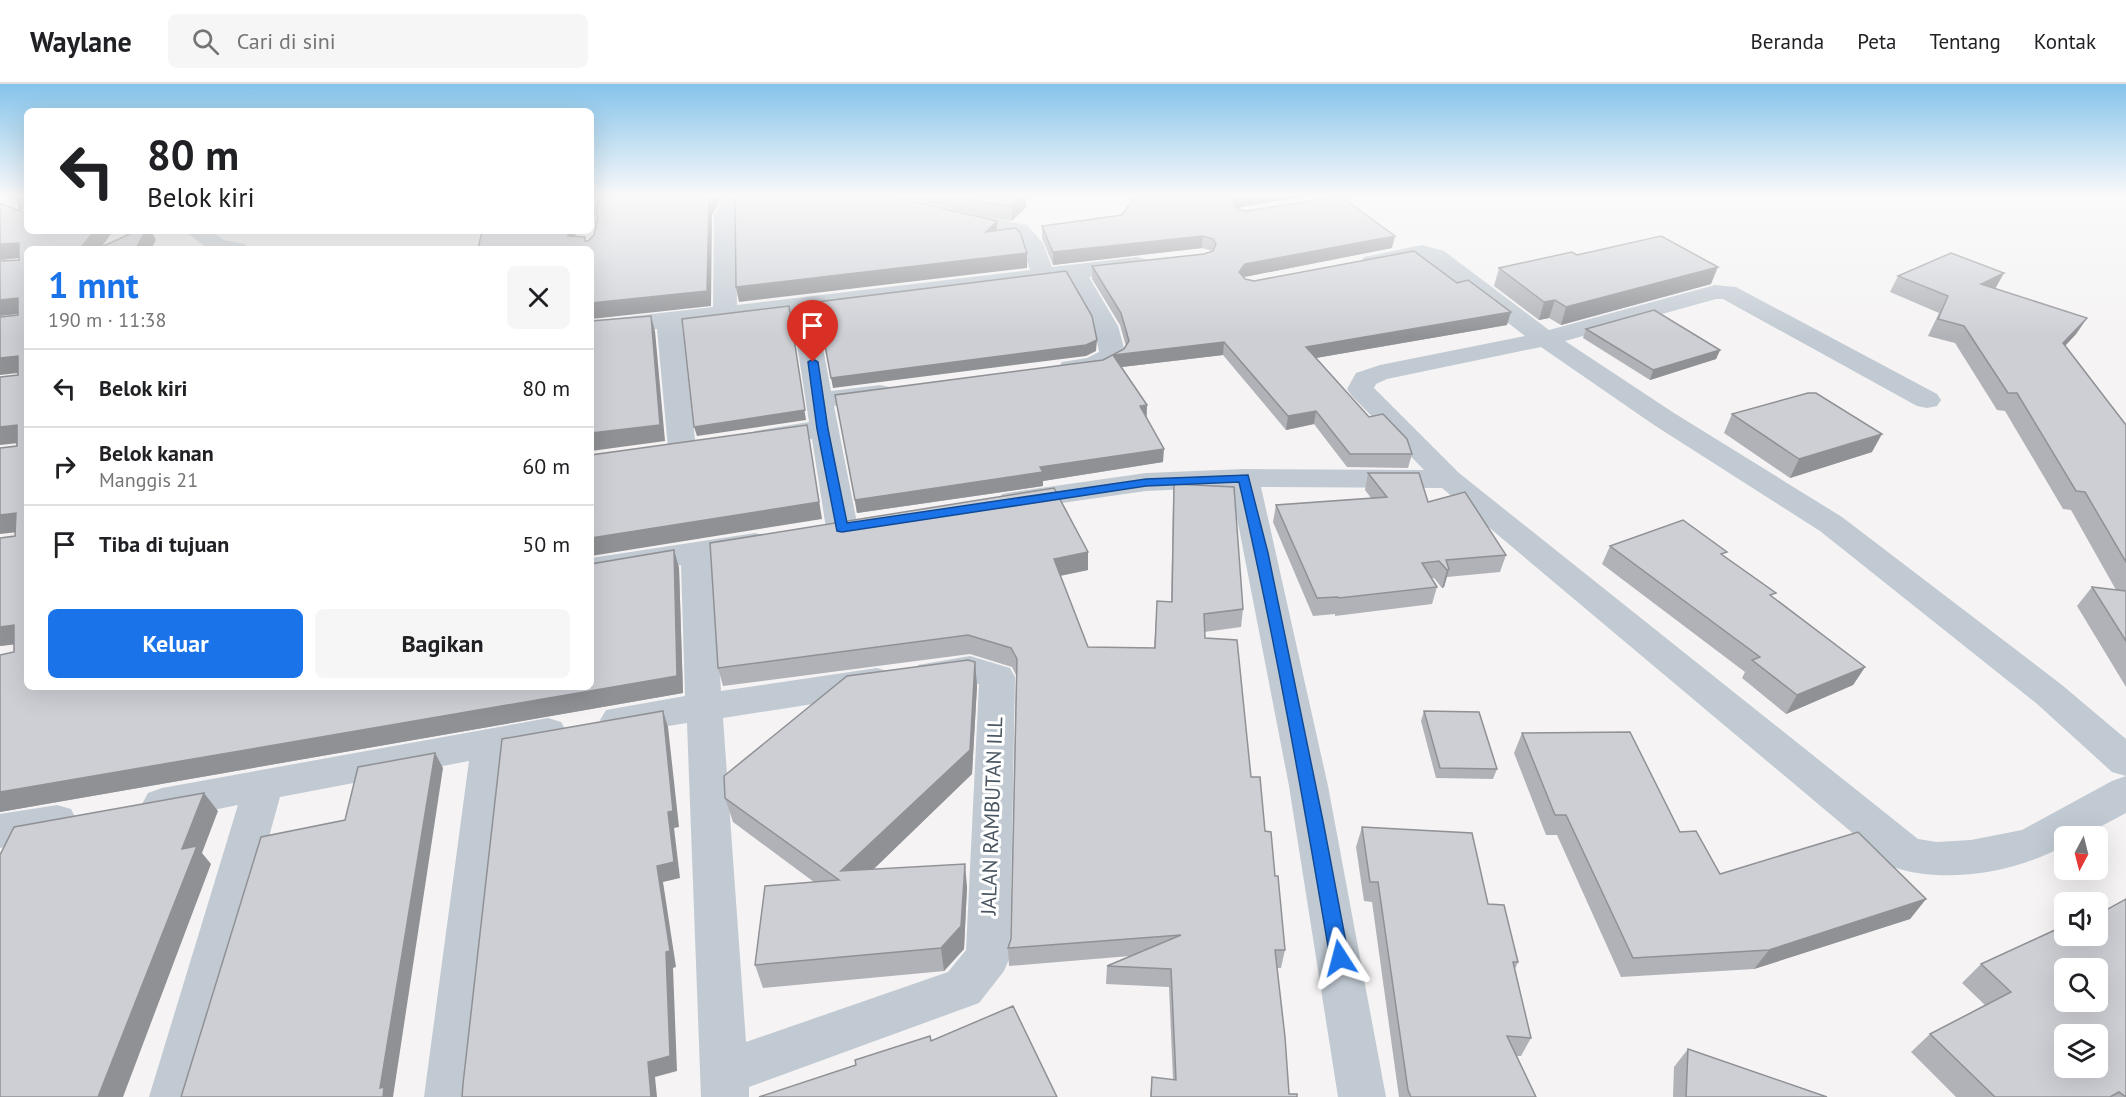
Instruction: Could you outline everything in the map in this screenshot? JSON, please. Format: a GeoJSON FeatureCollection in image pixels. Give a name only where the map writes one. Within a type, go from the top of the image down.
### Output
{"type":"FeatureCollection","features":[{"type":"Feature","properties":{"kind":"street"},"geometry":{"type":"LineString","coordinates":[[725,242],[725,312]]}},
{"type":"Feature","properties":{"kind":"street"},"geometry":{"type":"LineString","coordinates":[[1031,242],[1043,274]]}},
{"type":"Feature","properties":{"kind":"street"},"geometry":{"type":"LineString","coordinates":[[1354,265],[1422,252],[1436,256],[1545,339],[1664,419],[1832,524],[2049,694],[2126,761]]}},
{"type":"Feature","properties":{"kind":"street"},"geometry":{"type":"LineString","coordinates":[[594,328],[1155,262]]}},
{"type":"Feature","properties":{"kind":"street"},"geometry":{"type":"LineString","coordinates":[[1047,371],[1093,365],[1113,355],[1106,326],[1073,270]]}},
{"type":"Feature","properties":{"kind":"street"},"geometry":{"type":"LineString","coordinates":[[1927,400],[1728,292],[1715,292],[1545,339],[1380,374],[1365,379],[1360,389],[1449,479],[1908,855],[1937,859],[1971,857],[2030,845],[2126,792]]}},
{"type":"Feature","properties":{"kind":"street"},"geometry":{"type":"LineString","coordinates":[[803,304],[842,528]]}},
{"type":"Feature","properties":{"kind":"street"},"geometry":{"type":"LineString","coordinates":[[669,320],[682,448]]}},
{"type":"Feature","properties":{"kind":"street"},"geometry":{"type":"LineString","coordinates":[[737,440],[898,390]]}},
{"type":"Feature","properties":{"kind":"street"},"geometry":{"type":"LineString","coordinates":[[977,506],[1146,482],[1244,478],[1449,479]]}},
{"type":"Feature","properties":{"kind":"street"},"geometry":{"type":"LineString","coordinates":[[1244,478],[1264,565],[1328,888],[1362,1097]]}},
{"type":"Feature","properties":{"kind":"street"},"geometry":{"type":"LineString","coordinates":[[594,569],[876,522]]}},
{"type":"Feature","properties":{"kind":"street"},"geometry":{"type":"LineString","coordinates":[[696,552],[725,1085]]}},
{"type":"Feature","properties":{"kind":"street","name":"JALAN RAMBUTAN ILL"},"geometry":{"type":"LineString","coordinates":[[705,706],[970,669],[996,677],[988,957],[963,988],[725,1085]]}},
{"type":"Feature","properties":{"kind":"street"},"geometry":{"type":"LineString","coordinates":[[5,840],[111,812],[490,742],[705,706]]}},
{"type":"Feature","properties":{"kind":"street"},"geometry":{"type":"LineString","coordinates":[[448,1097],[490,742]]}},
{"type":"Feature","properties":{"kind":"street"},"geometry":{"type":"LineString","coordinates":[[173,1097],[264,785]]}},
{"type":"Feature","properties":{"kind":"building"},"geometry":{"type":"Polygon","coordinates":[[[0,242],[85,242],[82,246],[24,246],[24,690],[594,690],[594,563],[674,550],[677,676],[0,792],[0,655],[14,652],[14,625],[0,627],[0,538],[15,536],[16,513],[0,515],[0,448],[17,446],[17,425],[0,427],[0,377],[18,375],[18,356],[0,358],[0,317],[18,315],[18,298],[0,300],[0,261],[19,260],[19,243],[0,242]]]}},
{"type":"Feature","properties":{"kind":"building"},"geometry":{"type":"Polygon","coordinates":[[[112,242],[139,242],[138,246],[104,246],[112,242]]]}},
{"type":"Feature","properties":{"kind":"building"},"geometry":{"type":"Polygon","coordinates":[[[479,242],[708,242],[707,291],[594,303],[594,246],[479,246],[479,242]]]}},
{"type":"Feature","properties":{"kind":"building"},"geometry":{"type":"Polygon","coordinates":[[[735,242],[1023,242],[1027,253],[736,287],[735,242]]]}},
{"type":"Feature","properties":{"kind":"building"},"geometry":{"type":"Polygon","coordinates":[[[1049,242],[1144,242],[1053,252],[1049,242]]]}},
{"type":"Feature","properties":{"kind":"building"},"geometry":{"type":"Polygon","coordinates":[[[1215,242],[1361,242],[1245,264],[1239,272],[1245,279],[1254,281],[1414,251],[1457,283],[1468,280],[1511,312],[1306,347],[1369,417],[1383,414],[1407,439],[1412,454],[1350,454],[1316,411],[1288,416],[1224,342],[1113,355],[1147,405],[1140,406],[1164,449],[1040,467],[1043,472],[855,500],[835,395],[1103,360],[1124,349],[1129,341],[1121,313],[1092,266],[1204,254],[1213,251],[1215,242]]]}},
{"type":"Feature","properties":{"kind":"building"},"geometry":{"type":"Polygon","coordinates":[[[1633,242],[1673,242],[1718,267],[1566,307],[1555,300],[1544,302],[1499,268],[1572,252],[1577,255],[1633,242]]]}},
{"type":"Feature","properties":{"kind":"building"},"geometry":{"type":"Polygon","coordinates":[[[1951,253],[2004,273],[1981,284],[2087,318],[2063,343],[2126,425],[2126,562],[2085,492],[2076,491],[2017,393],[2008,393],[1964,326],[1938,319],[1948,296],[1898,276],[1951,253]]]}},
{"type":"Feature","properties":{"kind":"building"},"geometry":{"type":"Polygon","coordinates":[[[1066,271],[1092,316],[1097,340],[1086,345],[831,378],[817,302],[1066,271]]]}},
{"type":"Feature","properties":{"kind":"building"},"geometry":{"type":"Polygon","coordinates":[[[789,306],[805,410],[694,427],[682,319],[789,306]]]}},
{"type":"Feature","properties":{"kind":"building"},"geometry":{"type":"Polygon","coordinates":[[[1654,310],[1720,350],[1653,370],[1586,329],[1654,310]]]}},
{"type":"Feature","properties":{"kind":"building"},"geometry":{"type":"Polygon","coordinates":[[[651,316],[660,425],[594,433],[594,321],[651,316]]]}},
{"type":"Feature","properties":{"kind":"building"},"geometry":{"type":"Polygon","coordinates":[[[1808,393],[1816,393],[1882,434],[1799,459],[1732,414],[1808,393]]]}},
{"type":"Feature","properties":{"kind":"building"},"geometry":{"type":"Polygon","coordinates":[[[807,425],[819,502],[594,538],[594,455],[807,425]]]}},
{"type":"Feature","properties":{"kind":"building"},"geometry":{"type":"Polygon","coordinates":[[[1368,473],[1419,473],[1428,502],[1465,492],[1506,555],[1446,560],[1449,569],[1447,570],[1439,561],[1422,563],[1437,587],[1339,598],[1317,598],[1276,505],[1387,497],[1368,473]]]}},
{"type":"Feature","properties":{"kind":"building"},"geometry":{"type":"Polygon","coordinates":[[[1174,484],[1234,487],[1243,609],[1204,614],[1205,638],[1237,640],[1251,777],[1260,777],[1265,831],[1271,832],[1275,876],[1278,876],[1285,950],[1275,950],[1289,1094],[1297,1094],[1297,1097],[1151,1097],[1152,1077],[1176,1080],[1171,969],[1107,966],[1181,935],[1008,948],[1011,939],[1017,659],[1011,648],[968,635],[718,668],[710,543],[1054,488],[1088,552],[1054,559],[1088,647],[1155,648],[1157,601],[1172,602],[1174,484]]]}},
{"type":"Feature","properties":{"kind":"building"},"geometry":{"type":"Polygon","coordinates":[[[1683,520],[1727,552],[1721,554],[1776,593],[1770,595],[1865,667],[1797,695],[1752,660],[1760,657],[1610,546],[1683,520]]]}},
{"type":"Feature","properties":{"kind":"building"},"geometry":{"type":"Polygon","coordinates":[[[2092,587],[2126,591],[2126,641],[2092,587]]]}},
{"type":"Feature","properties":{"kind":"building"},"geometry":{"type":"Polygon","coordinates":[[[968,660],[975,662],[970,750],[841,871],[965,864],[961,926],[941,948],[755,965],[765,886],[839,880],[725,798],[724,776],[847,676],[968,660]]]}},
{"type":"Feature","properties":{"kind":"building"},"geometry":{"type":"Polygon","coordinates":[[[663,711],[673,811],[668,812],[674,862],[657,866],[670,951],[666,952],[670,1056],[648,1062],[651,1097],[462,1097],[502,739],[663,711]]]}},
{"type":"Feature","properties":{"kind":"building"},"geometry":{"type":"Polygon","coordinates":[[[1424,711],[1479,712],[1497,769],[1440,768],[1424,711]]]}},
{"type":"Feature","properties":{"kind":"building"},"geometry":{"type":"Polygon","coordinates":[[[1630,732],[1680,832],[1696,831],[1720,874],[1858,832],[1926,899],[1769,950],[1633,958],[1566,815],[1555,815],[1522,733],[1630,732]]]}},
{"type":"Feature","properties":{"kind":"building"},"geometry":{"type":"Polygon","coordinates":[[[435,753],[380,1088],[384,1087],[383,1097],[181,1097],[261,837],[345,820],[358,767],[435,753]]]}},
{"type":"Feature","properties":{"kind":"building"},"geometry":{"type":"Polygon","coordinates":[[[204,793],[182,849],[197,846],[98,1097],[0,1097],[0,855],[14,827],[204,793]]]}},
{"type":"Feature","properties":{"kind":"building"},"geometry":{"type":"Polygon","coordinates":[[[1362,827],[1472,833],[1488,904],[1504,905],[1518,962],[1513,962],[1531,1038],[1507,1036],[1536,1097],[1411,1097],[1408,1090],[1378,882],[1370,882],[1362,827]]]}},
{"type":"Feature","properties":{"kind":"building"},"geometry":{"type":"Polygon","coordinates":[[[2126,899],[2126,1097],[2119,1092],[2110,1097],[1995,1097],[1930,1034],[2011,992],[1981,964],[2054,930],[2054,946],[2108,946],[2108,909],[2126,899]]]}},
{"type":"Feature","properties":{"kind":"building"},"geometry":{"type":"Polygon","coordinates":[[[1013,1006],[1057,1097],[759,1097],[856,1065],[855,1060],[930,1036],[931,1041],[1013,1006]]]}},
{"type":"Feature","properties":{"kind":"building"},"geometry":{"type":"Polygon","coordinates":[[[1688,1049],[1827,1097],[1686,1097],[1688,1049]]]}},
{"type":"Feature","properties":{"kind":"route"},"geometry":{"type":"LineString","coordinates":[[813,362],[820,400],[822,429],[842,528],[1146,482],[1244,478],[1262,553],[1340,958]]}}]}
